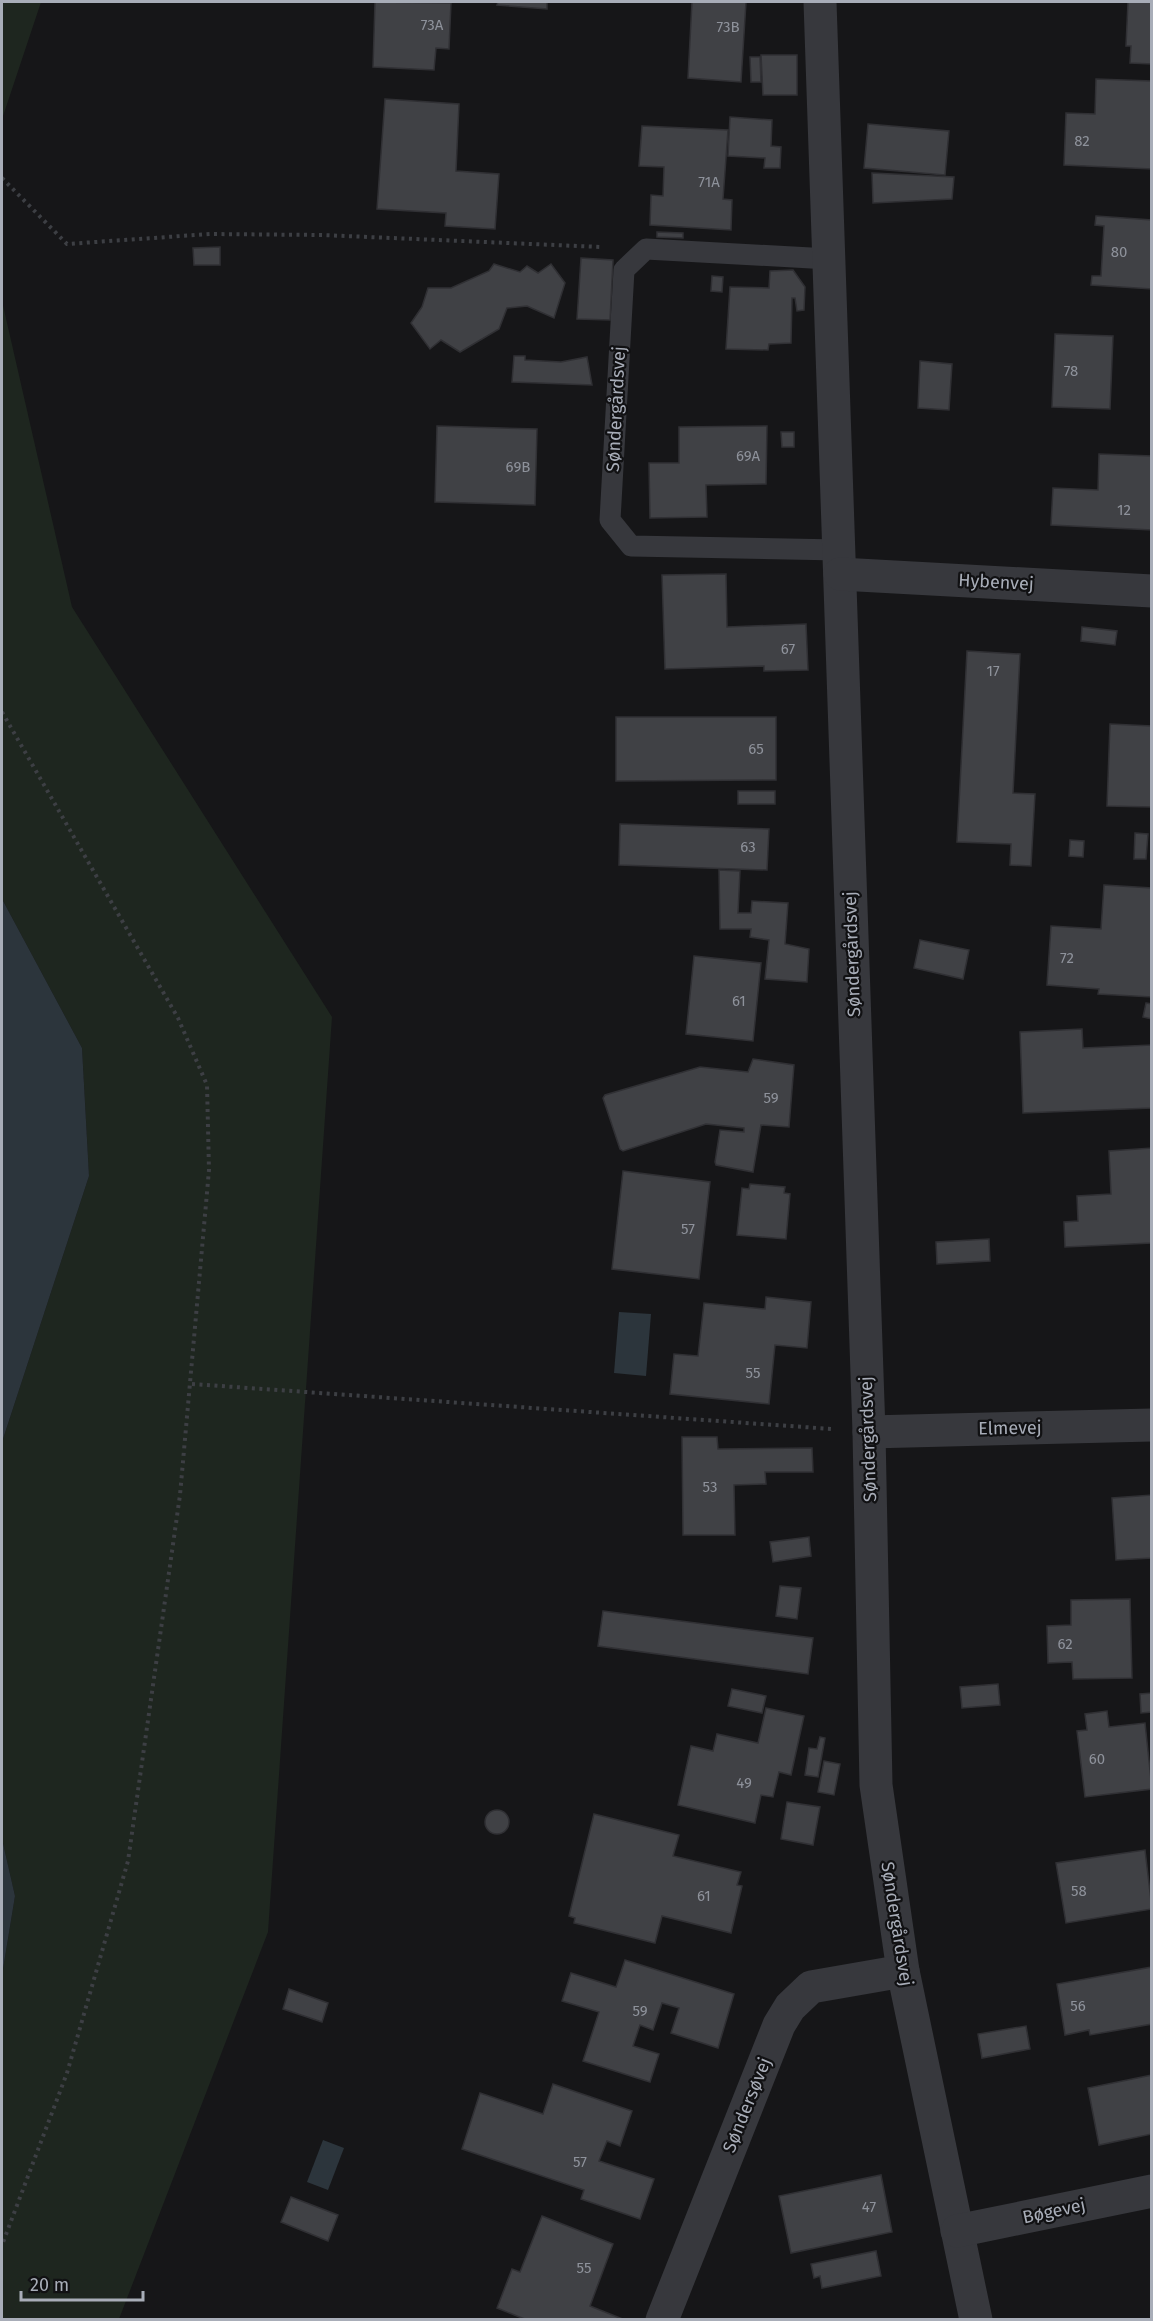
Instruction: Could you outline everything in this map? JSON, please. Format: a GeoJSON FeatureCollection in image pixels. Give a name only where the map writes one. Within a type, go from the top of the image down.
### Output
{"type":"FeatureCollection","features":[{"type":"Feature","properties":{"kind":"street","name":"Søndergårdsvej"},"geometry":{"type":"LineString","coordinates":[[820,2],[868,1432],[876,1785],[903,1971],[976,2319]]}},
{"type":"Feature","properties":{"kind":"street","name":"Hybenvej"},"geometry":{"type":"LineString","coordinates":[[839,562],[1152,591]]}},
{"type":"Feature","properties":{"kind":"street","name":"Elmevej"},"geometry":{"type":"LineString","coordinates":[[868,1432],[1152,1425]]}},
{"type":"Feature","properties":{"kind":"street","name":"Søndersøvej"},"geometry":{"type":"LineString","coordinates":[[662,2319],[779,2025],[790,2007],[811,1987],[903,1971]]}},
{"type":"Feature","properties":{"kind":"street","name":"Bøgevej"},"geometry":{"type":"LineString","coordinates":[[957,2231],[1152,2191]]}},
{"type":"Feature","properties":{"kind":"lane"},"geometry":{"type":"LineString","coordinates":[[635,259],[646,249],[829,259]]}},
{"type":"Feature","properties":{"kind":"lane","name":"Søndergårdsvej"},"geometry":{"type":"LineString","coordinates":[[635,259],[624,270],[610,520],[631,546],[839,562]]}},
{"type":"Feature","properties":{"kind":"path"},"geometry":{"type":"LineString","coordinates":[[2,178],[67,244],[210,234],[322,235],[608,248],[635,259]]}},
{"type":"Feature","properties":{"kind":"path"},"geometry":{"type":"LineString","coordinates":[[2,712],[178,1018],[207,1084],[209,1170],[192,1384],[180,1495],[128,1861],[67,2073],[2,2245]]}},
{"type":"Feature","properties":{"kind":"path"},"geometry":{"type":"LineString","coordinates":[[192,1384],[868,1432]]}},
{"type":"Feature","properties":{"kind":"shaded area"},"geometry":{"type":"Polygon","coordinates":[[[2,2],[41,2],[2,119],[2,2]]]}},
{"type":"Feature","properties":{"kind":"shaded area"},"geometry":{"type":"Polygon","coordinates":[[[2,301],[72,607],[332,1017],[268,1932],[119,2319],[2,2319],[2,1975],[15,1896],[2,1839],[2,1442],[89,1176],[82,1048],[2,899],[2,301]]]}},
{"type":"Feature","properties":{"kind":"shaded area"},"geometry":{"type":"Polygon","coordinates":[[[2,899],[82,1048],[89,1176],[2,1442],[2,899]]]}},
{"type":"Feature","properties":{"kind":"shaded area"},"geometry":{"type":"Polygon","coordinates":[[[619,1312],[651,1314],[646,1376],[614,1373],[619,1312]]]}},
{"type":"Feature","properties":{"kind":"shaded area"},"geometry":{"type":"Polygon","coordinates":[[[2,1839],[15,1896],[2,1975],[2,1839]]]}},
{"type":"Feature","properties":{"kind":"shaded area"},"geometry":{"type":"Polygon","coordinates":[[[323,2140],[344,2148],[328,2190],[307,2182],[323,2140]]]}},
{"type":"Feature","properties":{"kind":"building"},"geometry":{"type":"Polygon","coordinates":[[[375,2],[451,3],[449,49],[436,48],[434,70],[373,67],[375,2]]]}},
{"type":"Feature","properties":{"kind":"building"},"geometry":{"type":"Polygon","coordinates":[[[498,2],[547,2],[547,9],[497,5],[498,2]]]}},
{"type":"Feature","properties":{"kind":"building"},"geometry":{"type":"Polygon","coordinates":[[[692,2],[746,2],[741,82],[688,78],[692,2]]]}},
{"type":"Feature","properties":{"kind":"building"},"geometry":{"type":"Polygon","coordinates":[[[1128,2],[1152,2],[1152,64],[1130,63],[1131,46],[1126,46],[1128,2]]]}},
{"type":"Feature","properties":{"kind":"building"},"geometry":{"type":"Polygon","coordinates":[[[761,55],[797,55],[797,95],[763,95],[761,55]]]}},
{"type":"Feature","properties":{"kind":"building"},"geometry":{"type":"Polygon","coordinates":[[[750,57],[760,57],[761,82],[751,82],[750,57]]]}},
{"type":"Feature","properties":{"kind":"building"},"geometry":{"type":"Polygon","coordinates":[[[1096,79],[1152,81],[1152,169],[1064,165],[1066,113],[1095,114],[1096,79]]]}},
{"type":"Feature","properties":{"kind":"building"},"geometry":{"type":"Polygon","coordinates":[[[385,99],[459,104],[456,171],[499,174],[495,229],[445,226],[446,213],[377,209],[385,99]]]}},
{"type":"Feature","properties":{"kind":"building"},"geometry":{"type":"Polygon","coordinates":[[[730,117],[772,120],[771,146],[781,147],[780,168],[764,168],[765,158],[728,156],[730,117]]]}},
{"type":"Feature","properties":{"kind":"building"},"geometry":{"type":"Polygon","coordinates":[[[868,124],[949,131],[945,175],[864,168],[868,124]]]}},
{"type":"Feature","properties":{"kind":"building"},"geometry":{"type":"Polygon","coordinates":[[[642,126],[728,130],[723,199],[732,200],[731,230],[650,225],[651,195],[663,196],[664,167],[639,166],[642,126]]]}},
{"type":"Feature","properties":{"kind":"building"},"geometry":{"type":"Polygon","coordinates":[[[872,173],[954,177],[952,199],[873,203],[872,173]]]}},
{"type":"Feature","properties":{"kind":"building"},"geometry":{"type":"Polygon","coordinates":[[[1096,216],[1152,220],[1152,289],[1091,285],[1092,276],[1101,276],[1104,226],[1095,225],[1096,216]]]}},
{"type":"Feature","properties":{"kind":"building"},"geometry":{"type":"Polygon","coordinates":[[[657,232],[683,233],[683,238],[657,237],[657,232]]]}},
{"type":"Feature","properties":{"kind":"building"},"geometry":{"type":"Polygon","coordinates":[[[220,247],[220,265],[194,265],[193,248],[220,247]]]}},
{"type":"Feature","properties":{"kind":"building"},"geometry":{"type":"Polygon","coordinates":[[[581,258],[613,260],[610,320],[577,319],[581,258]]]}},
{"type":"Feature","properties":{"kind":"building"},"geometry":{"type":"Polygon","coordinates":[[[494,264],[520,272],[527,266],[538,273],[551,264],[565,283],[554,318],[527,306],[507,308],[499,329],[460,352],[441,340],[430,349],[411,323],[422,307],[428,288],[451,288],[489,271],[494,264]]]}},
{"type":"Feature","properties":{"kind":"building"},"geometry":{"type":"Polygon","coordinates":[[[793,270],[805,287],[804,310],[797,311],[795,298],[792,298],[791,343],[769,344],[768,350],[726,349],[730,287],[769,288],[770,271],[793,270]]]}},
{"type":"Feature","properties":{"kind":"building"},"geometry":{"type":"Polygon","coordinates":[[[712,276],[723,277],[722,292],[711,291],[712,276]]]}},
{"type":"Feature","properties":{"kind":"building"},"geometry":{"type":"Polygon","coordinates":[[[1055,334],[1113,336],[1110,409],[1052,407],[1055,334]]]}},
{"type":"Feature","properties":{"kind":"building"},"geometry":{"type":"Polygon","coordinates":[[[514,356],[525,356],[525,360],[561,362],[587,357],[592,385],[512,382],[514,356]]]}},
{"type":"Feature","properties":{"kind":"building"},"geometry":{"type":"Polygon","coordinates":[[[920,361],[952,364],[949,410],[918,408],[920,361]]]}},
{"type":"Feature","properties":{"kind":"building"},"geometry":{"type":"Polygon","coordinates":[[[437,426],[537,429],[535,505],[435,502],[437,426]]]}},
{"type":"Feature","properties":{"kind":"building"},"geometry":{"type":"Polygon","coordinates":[[[767,426],[766,484],[706,485],[707,517],[650,518],[649,463],[679,463],[679,427],[767,426]]]}},
{"type":"Feature","properties":{"kind":"building"},"geometry":{"type":"Polygon","coordinates":[[[781,432],[794,432],[794,447],[782,447],[781,432]]]}},
{"type":"Feature","properties":{"kind":"building"},"geometry":{"type":"Polygon","coordinates":[[[1099,454],[1152,456],[1152,530],[1051,525],[1053,488],[1098,490],[1099,454]]]}},
{"type":"Feature","properties":{"kind":"building"},"geometry":{"type":"Polygon","coordinates":[[[726,574],[727,627],[806,624],[808,670],[764,671],[764,666],[665,669],[662,575],[726,574]]]}},
{"type":"Feature","properties":{"kind":"building"},"geometry":{"type":"Polygon","coordinates":[[[1082,627],[1117,631],[1115,645],[1081,641],[1082,627]]]}},
{"type":"Feature","properties":{"kind":"building"},"geometry":{"type":"Polygon","coordinates":[[[967,651],[1020,654],[1013,793],[1035,794],[1031,866],[1010,865],[1011,844],[957,842],[967,651]]]}},
{"type":"Feature","properties":{"kind":"building"},"geometry":{"type":"Polygon","coordinates":[[[616,717],[776,717],[776,780],[616,781],[616,717]]]}},
{"type":"Feature","properties":{"kind":"building"},"geometry":{"type":"Polygon","coordinates":[[[1110,724],[1152,726],[1152,807],[1107,806],[1110,724]]]}},
{"type":"Feature","properties":{"kind":"building"},"geometry":{"type":"Polygon","coordinates":[[[738,791],[775,791],[775,804],[738,804],[738,791]]]}},
{"type":"Feature","properties":{"kind":"building"},"geometry":{"type":"Polygon","coordinates":[[[620,824],[769,829],[767,870],[619,865],[620,824]]]}},
{"type":"Feature","properties":{"kind":"building"},"geometry":{"type":"Polygon","coordinates":[[[1135,833],[1148,834],[1146,859],[1134,859],[1135,833]]]}},
{"type":"Feature","properties":{"kind":"building"},"geometry":{"type":"Polygon","coordinates":[[[1070,840],[1084,841],[1083,857],[1069,856],[1070,840]]]}},
{"type":"Feature","properties":{"kind":"building"},"geometry":{"type":"Polygon","coordinates":[[[719,870],[740,871],[738,913],[751,913],[752,901],[788,903],[785,944],[809,949],[807,982],[765,979],[769,940],[750,937],[751,929],[720,929],[719,870]]]}},
{"type":"Feature","properties":{"kind":"building"},"geometry":{"type":"Polygon","coordinates":[[[1104,885],[1152,888],[1152,997],[1098,994],[1099,989],[1047,985],[1051,926],[1101,929],[1104,885]]]}},
{"type":"Feature","properties":{"kind":"building"},"geometry":{"type":"Polygon","coordinates":[[[920,940],[969,950],[963,979],[914,968],[920,940]]]}},
{"type":"Feature","properties":{"kind":"building"},"geometry":{"type":"Polygon","coordinates":[[[694,956],[761,963],[753,1041],[686,1034],[694,956]]]}},
{"type":"Feature","properties":{"kind":"building"},"geometry":{"type":"Polygon","coordinates":[[[1146,1003],[1152,1004],[1152,1019],[1143,1017],[1146,1003]]]}},
{"type":"Feature","properties":{"kind":"building"},"geometry":{"type":"Polygon","coordinates":[[[1082,1029],[1083,1048],[1152,1045],[1152,1108],[1023,1113],[1020,1032],[1082,1029]]]}},
{"type":"Feature","properties":{"kind":"building"},"geometry":{"type":"Polygon","coordinates":[[[753,1059],[794,1065],[789,1127],[761,1125],[753,1172],[716,1165],[715,1162],[720,1130],[744,1132],[744,1128],[706,1124],[623,1151],[620,1149],[603,1098],[605,1095],[700,1067],[748,1072],[753,1059]]]}},
{"type":"Feature","properties":{"kind":"building"},"geometry":{"type":"Polygon","coordinates":[[[1152,1148],[1152,1243],[1065,1247],[1064,1222],[1078,1221],[1077,1196],[1111,1194],[1109,1151],[1152,1148]]]}},
{"type":"Feature","properties":{"kind":"building"},"geometry":{"type":"Polygon","coordinates":[[[623,1171],[710,1182],[699,1279],[612,1269],[623,1171]]]}},
{"type":"Feature","properties":{"kind":"building"},"geometry":{"type":"Polygon","coordinates":[[[750,1184],[785,1187],[784,1193],[790,1194],[786,1239],[737,1235],[742,1188],[749,1189],[750,1184]]]}},
{"type":"Feature","properties":{"kind":"building"},"geometry":{"type":"Polygon","coordinates":[[[989,1239],[990,1261],[937,1264],[936,1242],[989,1239]]]}},
{"type":"Feature","properties":{"kind":"building"},"geometry":{"type":"Polygon","coordinates":[[[766,1297],[811,1302],[807,1348],[775,1345],[769,1404],[670,1394],[674,1354],[698,1356],[704,1303],[765,1309],[766,1297]]]}},
{"type":"Feature","properties":{"kind":"building"},"geometry":{"type":"Polygon","coordinates":[[[682,1437],[717,1437],[718,1449],[812,1448],[813,1472],[765,1472],[766,1484],[734,1485],[735,1535],[683,1535],[682,1437]]]}},
{"type":"Feature","properties":{"kind":"building"},"geometry":{"type":"Polygon","coordinates":[[[1152,1495],[1152,1558],[1116,1560],[1112,1498],[1152,1495]]]}},
{"type":"Feature","properties":{"kind":"building"},"geometry":{"type":"Polygon","coordinates":[[[809,1537],[811,1556],[773,1562],[770,1542],[809,1537]]]}},
{"type":"Feature","properties":{"kind":"building"},"geometry":{"type":"Polygon","coordinates":[[[780,1586],[801,1588],[797,1619],[776,1616],[780,1586]]]}},
{"type":"Feature","properties":{"kind":"building"},"geometry":{"type":"Polygon","coordinates":[[[1130,1599],[1132,1678],[1073,1679],[1072,1662],[1048,1663],[1047,1626],[1071,1625],[1071,1600],[1130,1599]]]}},
{"type":"Feature","properties":{"kind":"building"},"geometry":{"type":"Polygon","coordinates":[[[603,1611],[813,1638],[808,1674],[598,1646],[603,1611]]]}},
{"type":"Feature","properties":{"kind":"building"},"geometry":{"type":"Polygon","coordinates":[[[998,1684],[1000,1705],[962,1708],[960,1687],[998,1684]]]}},
{"type":"Feature","properties":{"kind":"building"},"geometry":{"type":"Polygon","coordinates":[[[732,1689],[766,1696],[762,1713],[728,1706],[732,1689]]]}},
{"type":"Feature","properties":{"kind":"building"},"geometry":{"type":"Polygon","coordinates":[[[1152,1693],[1152,1712],[1141,1713],[1140,1694],[1152,1693]]]}},
{"type":"Feature","properties":{"kind":"building"},"geometry":{"type":"Polygon","coordinates":[[[766,1708],[804,1716],[791,1775],[779,1772],[773,1797],[761,1795],[755,1823],[678,1805],[691,1746],[713,1751],[717,1734],[758,1743],[766,1708]]]}},
{"type":"Feature","properties":{"kind":"building"},"geometry":{"type":"Polygon","coordinates":[[[1107,1711],[1109,1727],[1145,1723],[1152,1789],[1085,1797],[1077,1731],[1087,1730],[1085,1714],[1107,1711]]]}},
{"type":"Feature","properties":{"kind":"building"},"geometry":{"type":"Polygon","coordinates":[[[820,1737],[825,1738],[818,1777],[805,1775],[809,1748],[817,1749],[820,1737]]]}},
{"type":"Feature","properties":{"kind":"building"},"geometry":{"type":"Polygon","coordinates":[[[824,1761],[840,1764],[834,1795],[818,1792],[824,1761]]]}},
{"type":"Feature","properties":{"kind":"building"},"geometry":{"type":"Polygon","coordinates":[[[787,1802],[820,1807],[813,1845],[781,1839],[787,1802]]]}},
{"type":"Feature","properties":{"kind":"building"},"geometry":{"type":"Polygon","coordinates":[[[497,1810],[506,1813],[509,1822],[506,1831],[497,1834],[488,1831],[485,1822],[488,1813],[497,1810]]]}},
{"type":"Feature","properties":{"kind":"building"},"geometry":{"type":"Polygon","coordinates":[[[594,1814],[679,1835],[673,1856],[741,1872],[737,1885],[742,1886],[731,1933],[662,1916],[655,1943],[574,1923],[575,1918],[569,1916],[594,1814]]]}},
{"type":"Feature","properties":{"kind":"building"},"geometry":{"type":"Polygon","coordinates":[[[1145,1850],[1152,1909],[1066,1923],[1056,1863],[1145,1850]]]}},
{"type":"Feature","properties":{"kind":"building"},"geometry":{"type":"Polygon","coordinates":[[[625,1960],[734,1994],[718,2048],[671,2033],[679,2008],[662,2003],[653,2030],[640,2025],[633,2046],[659,2054],[650,2082],[583,2061],[599,2012],[562,2001],[571,1973],[616,1987],[625,1960]]]}},
{"type":"Feature","properties":{"kind":"building"},"geometry":{"type":"Polygon","coordinates":[[[1152,1967],[1152,2024],[1090,2035],[1089,2030],[1065,2035],[1057,1984],[1152,1967]]]}},
{"type":"Feature","properties":{"kind":"building"},"geometry":{"type":"Polygon","coordinates":[[[289,1989],[328,2003],[322,2022],[283,2009],[289,1989]]]}},
{"type":"Feature","properties":{"kind":"building"},"geometry":{"type":"Polygon","coordinates":[[[1026,2026],[1030,2049],[982,2058],[978,2034],[1026,2026]]]}},
{"type":"Feature","properties":{"kind":"building"},"geometry":{"type":"Polygon","coordinates":[[[1152,2075],[1152,2134],[1099,2145],[1088,2088],[1152,2075]]]}},
{"type":"Feature","properties":{"kind":"building"},"geometry":{"type":"Polygon","coordinates":[[[553,2084],[632,2111],[620,2146],[607,2141],[599,2161],[654,2179],[640,2219],[581,2199],[584,2190],[462,2149],[480,2093],[543,2114],[553,2084]]]}},
{"type":"Feature","properties":{"kind":"building"},"geometry":{"type":"Polygon","coordinates":[[[881,2175],[892,2232],[791,2253],[779,2196],[881,2175]]]}},
{"type":"Feature","properties":{"kind":"building"},"geometry":{"type":"Polygon","coordinates":[[[291,2197],[338,2215],[328,2241],[281,2222],[291,2197]]]}},
{"type":"Feature","properties":{"kind":"building"},"geometry":{"type":"Polygon","coordinates":[[[542,2216],[613,2244],[590,2306],[625,2320],[527,2320],[497,2308],[512,2269],[520,2272],[542,2216]]]}},
{"type":"Feature","properties":{"kind":"building"},"geometry":{"type":"Polygon","coordinates":[[[876,2251],[881,2276],[822,2288],[820,2276],[814,2278],[811,2264],[876,2251]]]}}]}
